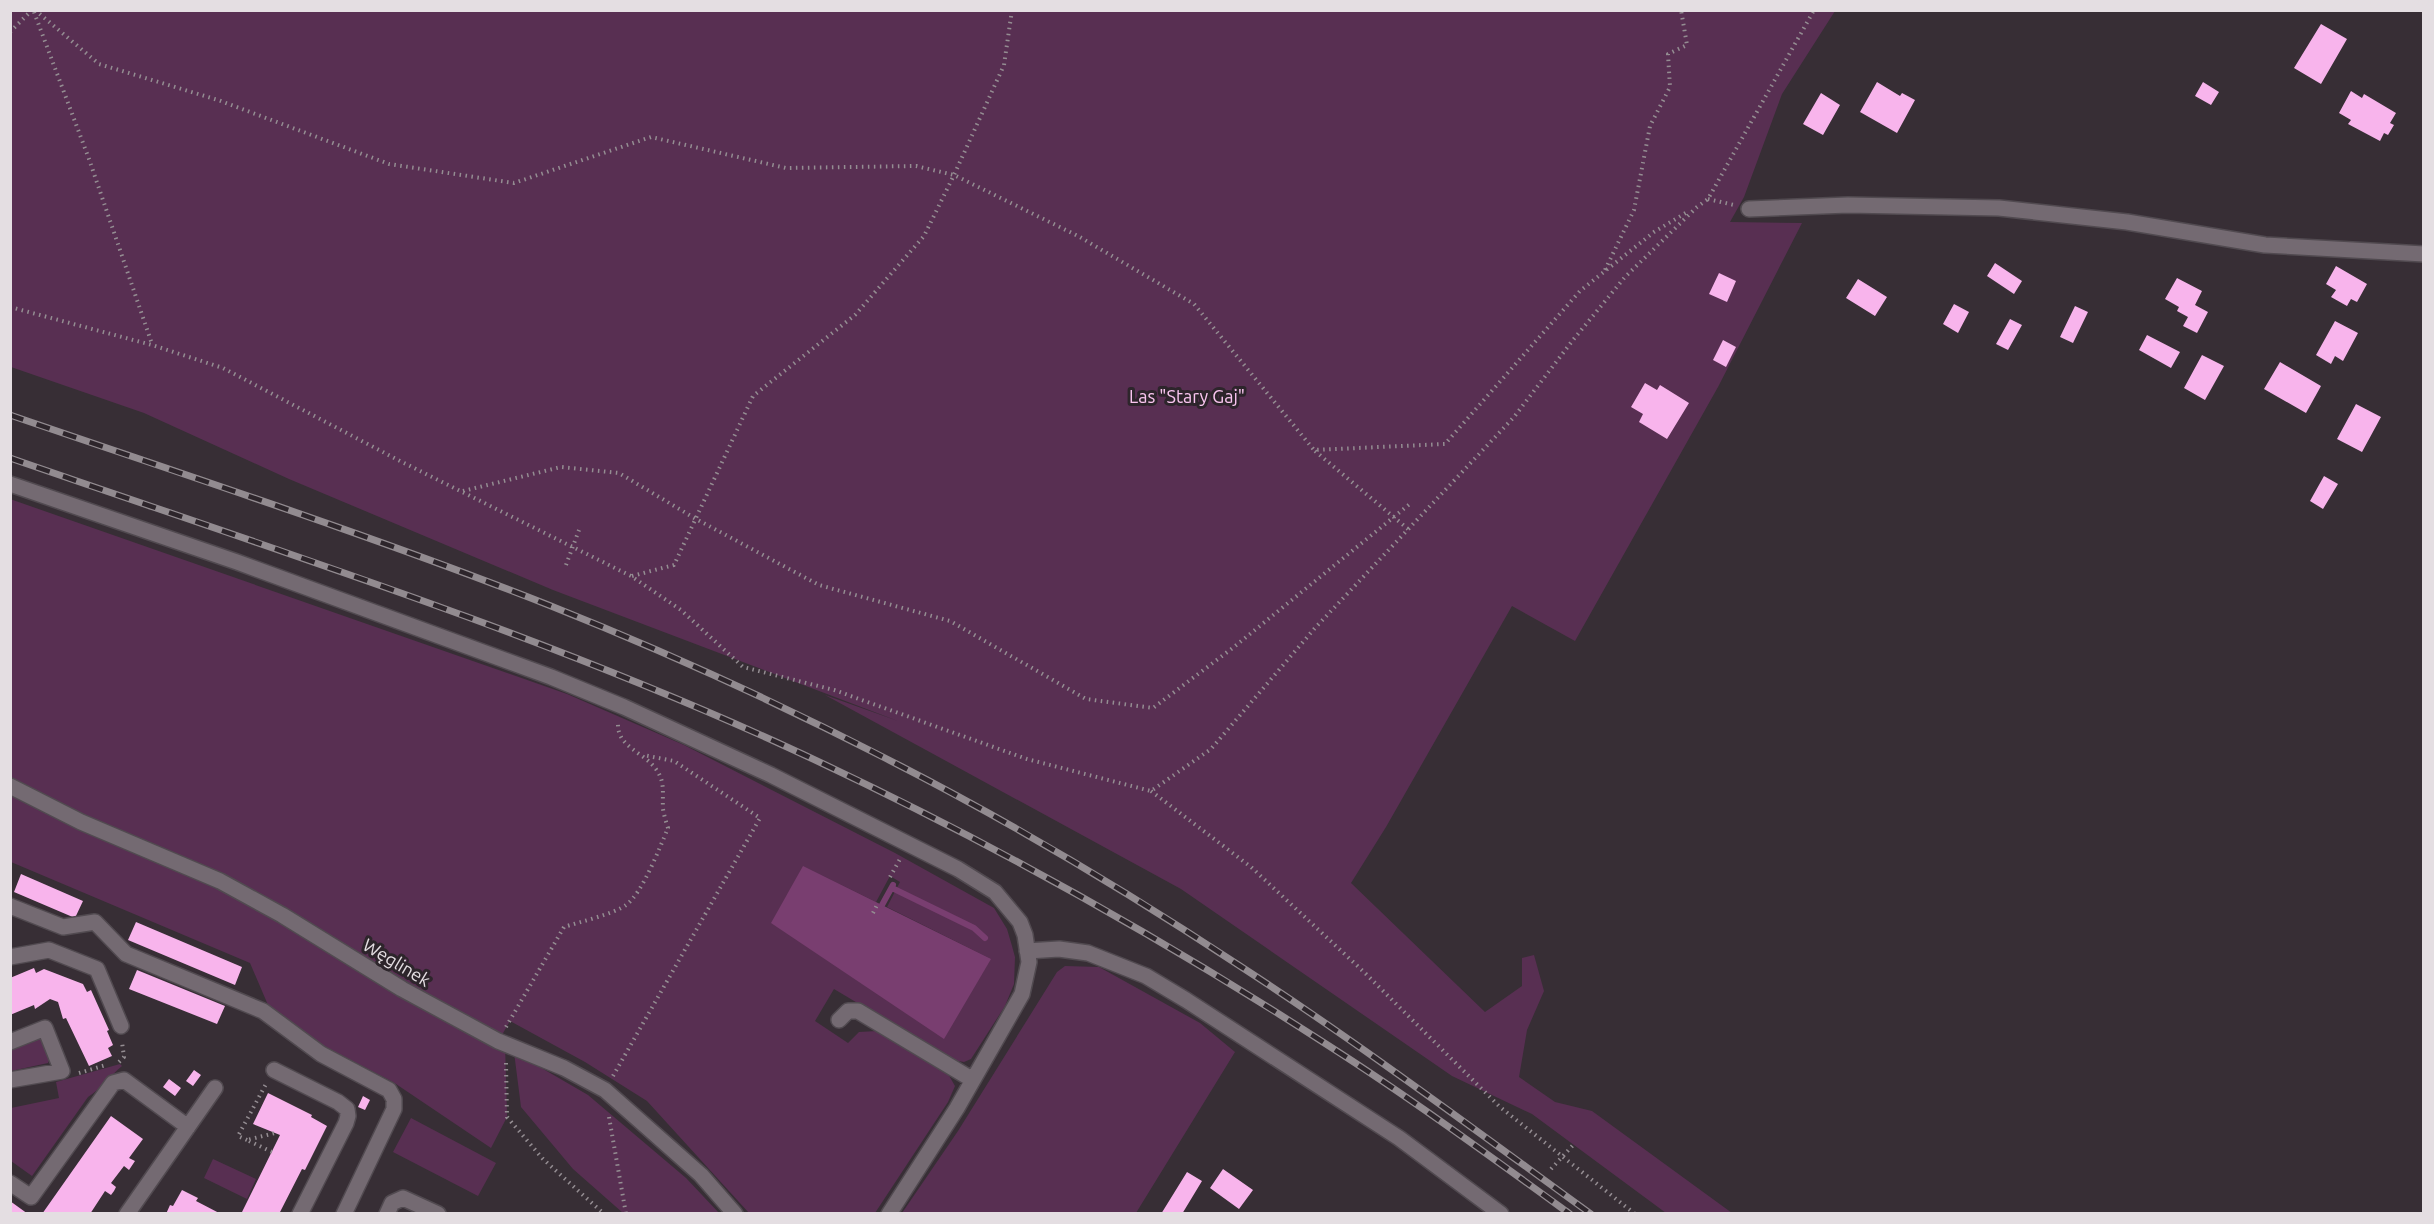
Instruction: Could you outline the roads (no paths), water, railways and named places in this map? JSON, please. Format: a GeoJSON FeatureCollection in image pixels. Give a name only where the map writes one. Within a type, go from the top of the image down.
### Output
{"type":"FeatureCollection","features":[{"type":"Feature","properties":{"kind":"street"},"geometry":{"type":"LineString","coordinates":[[1749,209],[1848,205],[1999,208],[2127,222],[2265,245],[2424,254]]}},
{"type":"Feature","properties":{"kind":"street"},"geometry":{"type":"LineString","coordinates":[[10,484],[237,562],[551,677],[624,707],[771,775],[978,880],[994,892],[1020,922],[1029,962],[1022,994],[973,1080],[889,1214]]}},
{"type":"Feature","properties":{"kind":"street","name":"Węglinek"},"geometry":{"type":"LineString","coordinates":[[10,786],[81,822],[220,881],[282,915],[402,989],[502,1042],[564,1068],[605,1090],[701,1175],[735,1214]]}},
{"type":"Feature","properties":{"kind":"street"},"geometry":{"type":"LineString","coordinates":[[10,906],[63,927],[95,922],[126,954],[263,1011],[321,1054],[389,1090],[394,1099],[394,1109],[344,1214]]}},
{"type":"Feature","properties":{"kind":"street"},"geometry":{"type":"LineString","coordinates":[[1027,951],[1059,949],[1088,953],[1146,976],[1399,1138],[1501,1214]]}},
{"type":"Feature","properties":{"kind":"street"},"geometry":{"type":"LineString","coordinates":[[10,957],[49,950],[97,969],[121,1026]]}},
{"type":"Feature","properties":{"kind":"street"},"geometry":{"type":"LineString","coordinates":[[838,1020],[848,1011],[858,1011],[973,1080]]}},
{"type":"Feature","properties":{"kind":"street"},"geometry":{"type":"LineString","coordinates":[[10,1042],[45,1028],[62,1071],[10,1080]]}},
{"type":"Feature","properties":{"kind":"street"},"geometry":{"type":"LineString","coordinates":[[274,1070],[338,1102],[347,1109],[346,1123],[300,1214]]}},
{"type":"Feature","properties":{"kind":"street"},"geometry":{"type":"LineString","coordinates":[[10,1183],[31,1197],[113,1083],[124,1080],[188,1127]]}},
{"type":"Feature","properties":{"kind":"street"},"geometry":{"type":"LineString","coordinates":[[127,1214],[215,1088]]}},
{"type":"Feature","properties":{"kind":"street"},"geometry":{"type":"LineString","coordinates":[[387,1214],[392,1203],[403,1198],[438,1214]]}},
{"type":"Feature","properties":{"kind":"waterway"},"geometry":{"type":"LineString","coordinates":[[882,905],[893,885]]}},
{"type":"Feature","properties":{"kind":"waterway"},"geometry":{"type":"LineString","coordinates":[[892,888],[974,928],[985,938]]}},
{"type":"Feature","properties":{"kind":"railway"},"geometry":{"type":"LineString","coordinates":[[10,415],[214,484],[484,580],[678,659],[844,737],[1021,831],[1197,938],[1373,1057],[1591,1214]]}},
{"type":"Feature","properties":{"kind":"railway"},"geometry":{"type":"LineString","coordinates":[[10,458],[299,557],[491,626],[681,700],[845,774],[1055,882],[1192,961],[1388,1085],[1570,1214]]}},
{"type":"Feature","properties":{"kind":"park label","name":"Las \"Stary Gaj\""},"geometry":{"type":"Point","coordinates":[1187,396]}}]}
